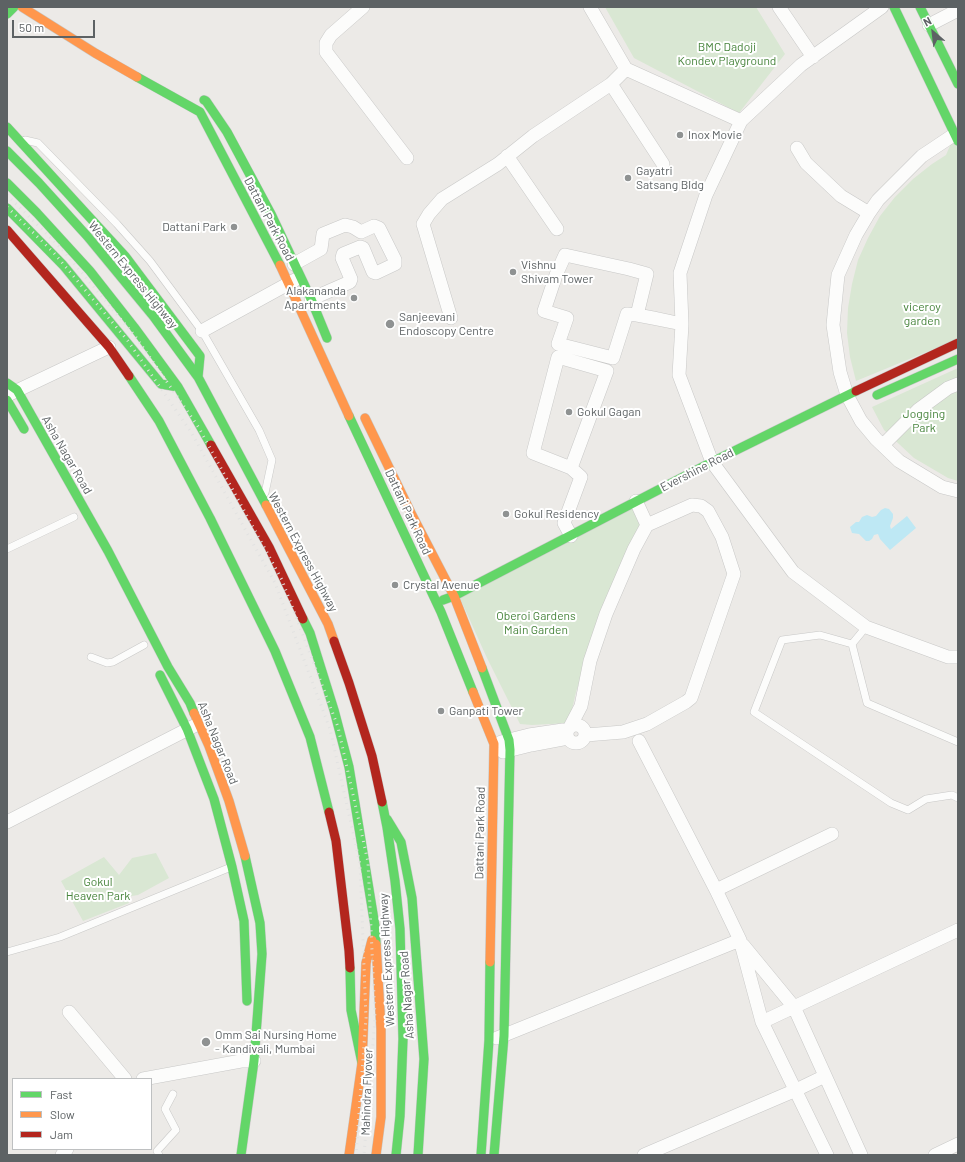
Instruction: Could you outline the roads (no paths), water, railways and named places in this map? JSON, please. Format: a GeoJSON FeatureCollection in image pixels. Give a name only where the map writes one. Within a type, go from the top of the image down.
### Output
{"type":"FeatureCollection","features":[{"type":"Feature","properties":{"kind":"main road"},"geometry":{"type":"LineString","coordinates":[[7,14],[14,7]]}},
{"type":"Feature","properties":{"kind":"main road"},"geometry":{"type":"LineString","coordinates":[[22,7],[95,53],[200,113],[207,102]]}},
{"type":"Feature","properties":{"kind":"main road"},"geometry":{"type":"LineString","coordinates":[[894,7],[956,138]]}},
{"type":"Feature","properties":{"kind":"main road"},"geometry":{"type":"LineString","coordinates":[[920,7],[958,84]]}},
{"type":"Feature","properties":{"kind":"main road"},"geometry":{"type":"LineString","coordinates":[[95,53],[100,43]]}},
{"type":"Feature","properties":{"kind":"main road","name":"Dattani Park Road"},"geometry":{"type":"LineString","coordinates":[[193,94],[207,102],[227,132],[271,214],[294,264],[294,280],[334,385],[366,450],[397,520],[438,602],[494,749],[489,1040],[481,1155]]}},
{"type":"Feature","properties":{"kind":"main road","name":"Dattani Park Road"},"geometry":{"type":"LineString","coordinates":[[200,113],[257,222],[294,280],[311,299],[331,347]]}},
{"type":"Feature","properties":{"kind":"main road"},"geometry":{"type":"LineString","coordinates":[[7,127],[125,256],[200,356],[198,377]]}},
{"type":"Feature","properties":{"kind":"main road","name":"Western Express Highway"},"geometry":{"type":"LineString","coordinates":[[7,151],[39,183],[88,237],[154,317],[198,377],[328,624],[349,683],[372,756],[395,881],[400,929],[403,1039],[400,1116],[396,1155]]}},
{"type":"Feature","properties":{"kind":"main road"},"geometry":{"type":"LineString","coordinates":[[224,159],[238,152]]}},
{"type":"Feature","properties":{"kind":"main road"},"geometry":{"type":"LineString","coordinates":[[239,187],[252,179]]}},
{"type":"Feature","properties":{"kind":"main road","name":"Western Express Highway"},"geometry":{"type":"LineString","coordinates":[[7,183],[37,212],[90,271],[178,386],[269,547],[310,632],[334,710],[349,767],[375,926],[381,1029]]}},
{"type":"Feature","properties":{"kind":"main road"},"geometry":{"type":"LineString","coordinates":[[7,208],[62,265],[161,384],[178,386]]}},
{"type":"Feature","properties":{"kind":"main road"},"geometry":{"type":"LineString","coordinates":[[257,222],[271,214]]}},
{"type":"Feature","properties":{"kind":"main road"},"geometry":{"type":"LineString","coordinates":[[7,230],[22,245],[109,347],[159,421],[210,518],[275,651],[310,737],[336,841],[349,951],[351,1010],[362,1063]]}},
{"type":"Feature","properties":{"kind":"main road","name":"Evershine Road"},"geometry":{"type":"LineString","coordinates":[[854,403],[958,343]]}},
{"type":"Feature","properties":{"kind":"main road","name":"Evershine Road"},"geometry":{"type":"LineString","coordinates":[[438,602],[454,596],[571,536],[640,508],[854,403],[958,359]]}},
{"type":"Feature","properties":{"kind":"main road"},"geometry":{"type":"LineString","coordinates":[[334,385],[345,381]]}},
{"type":"Feature","properties":{"kind":"main road","name":"Asha Nagar Road"},"geometry":{"type":"LineString","coordinates":[[10,389],[36,425],[108,551],[168,667],[190,703],[193,726],[232,866],[244,921],[248,1000],[247,1008]]}},
{"type":"Feature","properties":{"kind":"main road","name":"Asha Nagar Road"},"geometry":{"type":"LineString","coordinates":[[7,400],[30,439]]}},
{"type":"Feature","properties":{"kind":"main road","name":"Dattani Park Road"},"geometry":{"type":"LineString","coordinates":[[360,409],[410,513],[454,596],[460,604],[509,745],[504,1036],[494,1155]]}},
{"type":"Feature","properties":{"kind":"main road"},"geometry":{"type":"LineString","coordinates":[[366,450],[378,444]]}},
{"type":"Feature","properties":{"kind":"main road"},"geometry":{"type":"LineString","coordinates":[[397,520],[410,513]]}},
{"type":"Feature","properties":{"kind":"main road"},"geometry":{"type":"LineString","coordinates":[[73,514],[81,528]]}},
{"type":"Feature","properties":{"kind":"main road"},"geometry":{"type":"LineString","coordinates":[[442,612],[460,604]]}},
{"type":"Feature","properties":{"kind":"main road","name":"Asha Nagar Road"},"geometry":{"type":"LineString","coordinates":[[155,666],[193,726],[210,746],[243,847],[260,923],[262,954],[244,1061],[241,1155]]}},
{"type":"Feature","properties":{"kind":"main road"},"geometry":{"type":"LineString","coordinates":[[492,815],[508,814]]}},
{"type":"Feature","properties":{"kind":"main road","name":"Asha Nagar Road"},"geometry":{"type":"LineString","coordinates":[[384,815],[401,842],[412,898],[424,1059],[418,1155]]}},
{"type":"Feature","properties":{"kind":"main road"},"geometry":{"type":"LineString","coordinates":[[491,867],[507,867]]}},
{"type":"Feature","properties":{"kind":"main road"},"geometry":{"type":"LineString","coordinates":[[349,1155],[362,1063],[366,963],[375,926]]}},
{"type":"Feature","properties":{"kind":"main road","name":"Mahindra Flyover"},"geometry":{"type":"LineString","coordinates":[[376,1155],[380,1117],[381,1029]]}},
{"type":"Feature","properties":{"kind":"street"},"geometry":{"type":"LineString","coordinates":[[363,7],[331,36],[326,43],[326,52],[407,158]]}},
{"type":"Feature","properties":{"kind":"street"},"geometry":{"type":"LineString","coordinates":[[590,7],[626,69],[741,121]]}},
{"type":"Feature","properties":{"kind":"street"},"geometry":{"type":"LineString","coordinates":[[779,7],[813,57]]}},
{"type":"Feature","properties":{"kind":"street"},"geometry":{"type":"LineString","coordinates":[[882,7],[801,65],[741,121],[706,195],[680,272],[682,324],[679,375],[716,470],[793,572],[866,627],[948,657],[958,657]]}},
{"type":"Feature","properties":{"kind":"street"},"geometry":{"type":"LineString","coordinates":[[929,25],[958,10]]}},
{"type":"Feature","properties":{"kind":"street"},"geometry":{"type":"LineString","coordinates":[[451,318],[423,224],[429,214],[442,199],[611,84],[626,69]]}},
{"type":"Feature","properties":{"kind":"street"},"geometry":{"type":"LineString","coordinates":[[611,84],[663,164]]}},
{"type":"Feature","properties":{"kind":"street"},"geometry":{"type":"LineString","coordinates":[[956,138],[922,156],[878,200],[869,213],[856,234],[838,275],[833,325],[840,372],[861,420],[899,461],[936,484],[958,491]]}},
{"type":"Feature","properties":{"kind":"street"},"geometry":{"type":"LineString","coordinates":[[796,148],[806,163],[841,196],[869,213]]}},
{"type":"Feature","properties":{"kind":"street"},"geometry":{"type":"LineString","coordinates":[[507,156],[558,229]]}},
{"type":"Feature","properties":{"kind":"street"},"geometry":{"type":"LineString","coordinates":[[294,264],[321,248],[323,234],[345,225],[353,227],[361,232],[374,226],[379,228],[395,260],[394,264],[376,273],[373,272],[362,248],[360,247],[343,254],[342,258],[351,278],[350,282],[311,299]]}},
{"type":"Feature","properties":{"kind":"street"},"geometry":{"type":"LineString","coordinates":[[637,315],[647,274],[565,255],[556,275],[544,311],[567,318],[558,344],[613,358],[627,314],[682,324]]}},
{"type":"Feature","properties":{"kind":"street"},"geometry":{"type":"LineString","coordinates":[[202,331],[294,280]]}},
{"type":"Feature","properties":{"kind":"street"},"geometry":{"type":"LineString","coordinates":[[10,389],[109,347]]}},
{"type":"Feature","properties":{"kind":"street"},"geometry":{"type":"LineString","coordinates":[[571,468],[607,371],[558,357],[533,453],[571,468],[581,477],[564,523],[571,536]]}},
{"type":"Feature","properties":{"kind":"street"},"geometry":{"type":"LineString","coordinates":[[883,445],[918,410],[948,388],[958,384]]}},
{"type":"Feature","properties":{"kind":"street"},"geometry":{"type":"LineString","coordinates":[[494,749],[509,745],[529,736],[569,732],[576,725],[582,726],[586,734],[624,732],[647,724],[691,698],[734,574],[722,537],[708,511],[701,506],[692,505],[647,525],[634,549],[606,614],[590,660],[581,706],[569,732]]}},
{"type":"Feature","properties":{"kind":"street"},"geometry":{"type":"LineString","coordinates":[[640,508],[647,525]]}},
{"type":"Feature","properties":{"kind":"street"},"geometry":{"type":"LineString","coordinates":[[7,822],[193,726]]}},
{"type":"Feature","properties":{"kind":"street"},"geometry":{"type":"LineString","coordinates":[[639,740],[740,940],[762,1022],[827,1155]]}},
{"type":"Feature","properties":{"kind":"street"},"geometry":{"type":"LineString","coordinates":[[716,890],[832,834]]}},
{"type":"Feature","properties":{"kind":"street"},"geometry":{"type":"LineString","coordinates":[[762,1022],[958,930]]}},
{"type":"Feature","properties":{"kind":"street"},"geometry":{"type":"LineString","coordinates":[[489,1040],[504,1036],[740,940]]}},
{"type":"Feature","properties":{"kind":"street"},"geometry":{"type":"LineString","coordinates":[[740,940],[794,1007],[861,1155]]}},
{"type":"Feature","properties":{"kind":"street"},"geometry":{"type":"LineString","coordinates":[[69,1012],[124,1078]]}},
{"type":"Feature","properties":{"kind":"street"},"geometry":{"type":"LineString","coordinates":[[149,1078],[244,1061]]}},
{"type":"Feature","properties":{"kind":"street"},"geometry":{"type":"LineString","coordinates":[[644,1155],[796,1090],[825,1076]]}},
{"type":"Feature","properties":{"kind":"street"},"geometry":{"type":"LineString","coordinates":[[935,1155],[958,1144]]}},
{"type":"Feature","properties":{"kind":"lane"},"geometry":{"type":"LineString","coordinates":[[19,139],[38,143],[117,224],[150,261],[202,331],[259,430],[272,460],[263,500]]}},
{"type":"Feature","properties":{"kind":"lane"},"geometry":{"type":"LineString","coordinates":[[7,549],[73,514]]}},
{"type":"Feature","properties":{"kind":"lane"},"geometry":{"type":"LineString","coordinates":[[852,644],[866,627]]}},
{"type":"Feature","properties":{"kind":"lane"},"geometry":{"type":"LineString","coordinates":[[852,644],[820,635],[782,640],[754,712],[890,803],[908,810],[926,799],[952,795],[958,798]]}},
{"type":"Feature","properties":{"kind":"lane"},"geometry":{"type":"LineString","coordinates":[[852,644],[867,703],[958,742]]}},
{"type":"Feature","properties":{"kind":"lane"},"geometry":{"type":"LineString","coordinates":[[91,657],[107,664],[144,645]]}},
{"type":"Feature","properties":{"kind":"lane"},"geometry":{"type":"LineString","coordinates":[[7,952],[60,937],[232,866]]}},
{"type":"Feature","properties":{"kind":"lane"},"geometry":{"type":"LineString","coordinates":[[157,1154],[176,1130],[165,1109],[173,1094]]}},
{"type":"Feature","properties":{"kind":"water"},"geometry":{"type":"Polygon","coordinates":[[[885,508],[889,509],[893,514],[890,526],[891,529],[907,516],[916,528],[890,550],[880,539],[878,534],[874,535],[869,541],[866,541],[859,534],[852,533],[850,527],[856,522],[859,522],[862,517],[867,515],[872,517],[876,516],[885,508]]]}},
{"type":"Feature","properties":{"kind":"railway"},"geometry":{"type":"LineString","coordinates":[[7,195],[61,248],[135,336],[199,428],[282,580],[338,727],[368,862],[375,1018],[364,1155]]}},
{"type":"Feature","properties":{"kind":"railway"},"geometry":{"type":"LineString","coordinates":[[7,207],[54,253],[128,341],[191,432],[275,583],[330,729],[360,864],[366,1018],[356,1155]]}},
{"type":"Feature","properties":{"kind":"place","name":"Inox Movie"},"geometry":{"type":"Point","coordinates":[680,135]}},
{"type":"Feature","properties":{"kind":"place","name":"Gayatri Satsang Bldg"},"geometry":{"type":"Point","coordinates":[628,178]}},
{"type":"Feature","properties":{"kind":"place","name":"Dattani Park"},"geometry":{"type":"Point","coordinates":[234,227]}},
{"type":"Feature","properties":{"kind":"place","name":"Vishnu Shivam Tower"},"geometry":{"type":"Point","coordinates":[513,272]}},
{"type":"Feature","properties":{"kind":"place","name":"Alakananda Apartments"},"geometry":{"type":"Point","coordinates":[354,298]}},
{"type":"Feature","properties":{"kind":"place","name":"Sanjeevani Endoscopy Centre"},"geometry":{"type":"Point","coordinates":[390,324]}},
{"type":"Feature","properties":{"kind":"place","name":"Gokul Gagan"},"geometry":{"type":"Point","coordinates":[569,412]}},
{"type":"Feature","properties":{"kind":"place","name":"Gokul Residency"},"geometry":{"type":"Point","coordinates":[506,514]}},
{"type":"Feature","properties":{"kind":"place","name":"Crystal Avenue"},"geometry":{"type":"Point","coordinates":[395,585]}},
{"type":"Feature","properties":{"kind":"place","name":"Ganpati Tower"},"geometry":{"type":"Point","coordinates":[441,711]}},
{"type":"Feature","properties":{"kind":"place","name":"Omm Sai Nursing Home - Kandivali, Mumbai"},"geometry":{"type":"Point","coordinates":[206,1042]}},
{"type":"Feature","properties":{"kind":"park label","name":"BMC Dadoji Kondev Playground"},"geometry":{"type":"Point","coordinates":[727,54]}},
{"type":"Feature","properties":{"kind":"park label","name":"viceroy garden"},"geometry":{"type":"Point","coordinates":[922,314]}},
{"type":"Feature","properties":{"kind":"park label","name":"Jogging Park"},"geometry":{"type":"Point","coordinates":[924,421]}},
{"type":"Feature","properties":{"kind":"park label","name":"Oberoi Gardens Main Garden"},"geometry":{"type":"Point","coordinates":[536,623]}},
{"type":"Feature","properties":{"kind":"park label","name":"Gokul Heaven Park"},"geometry":{"type":"Point","coordinates":[98,889]}}]}
